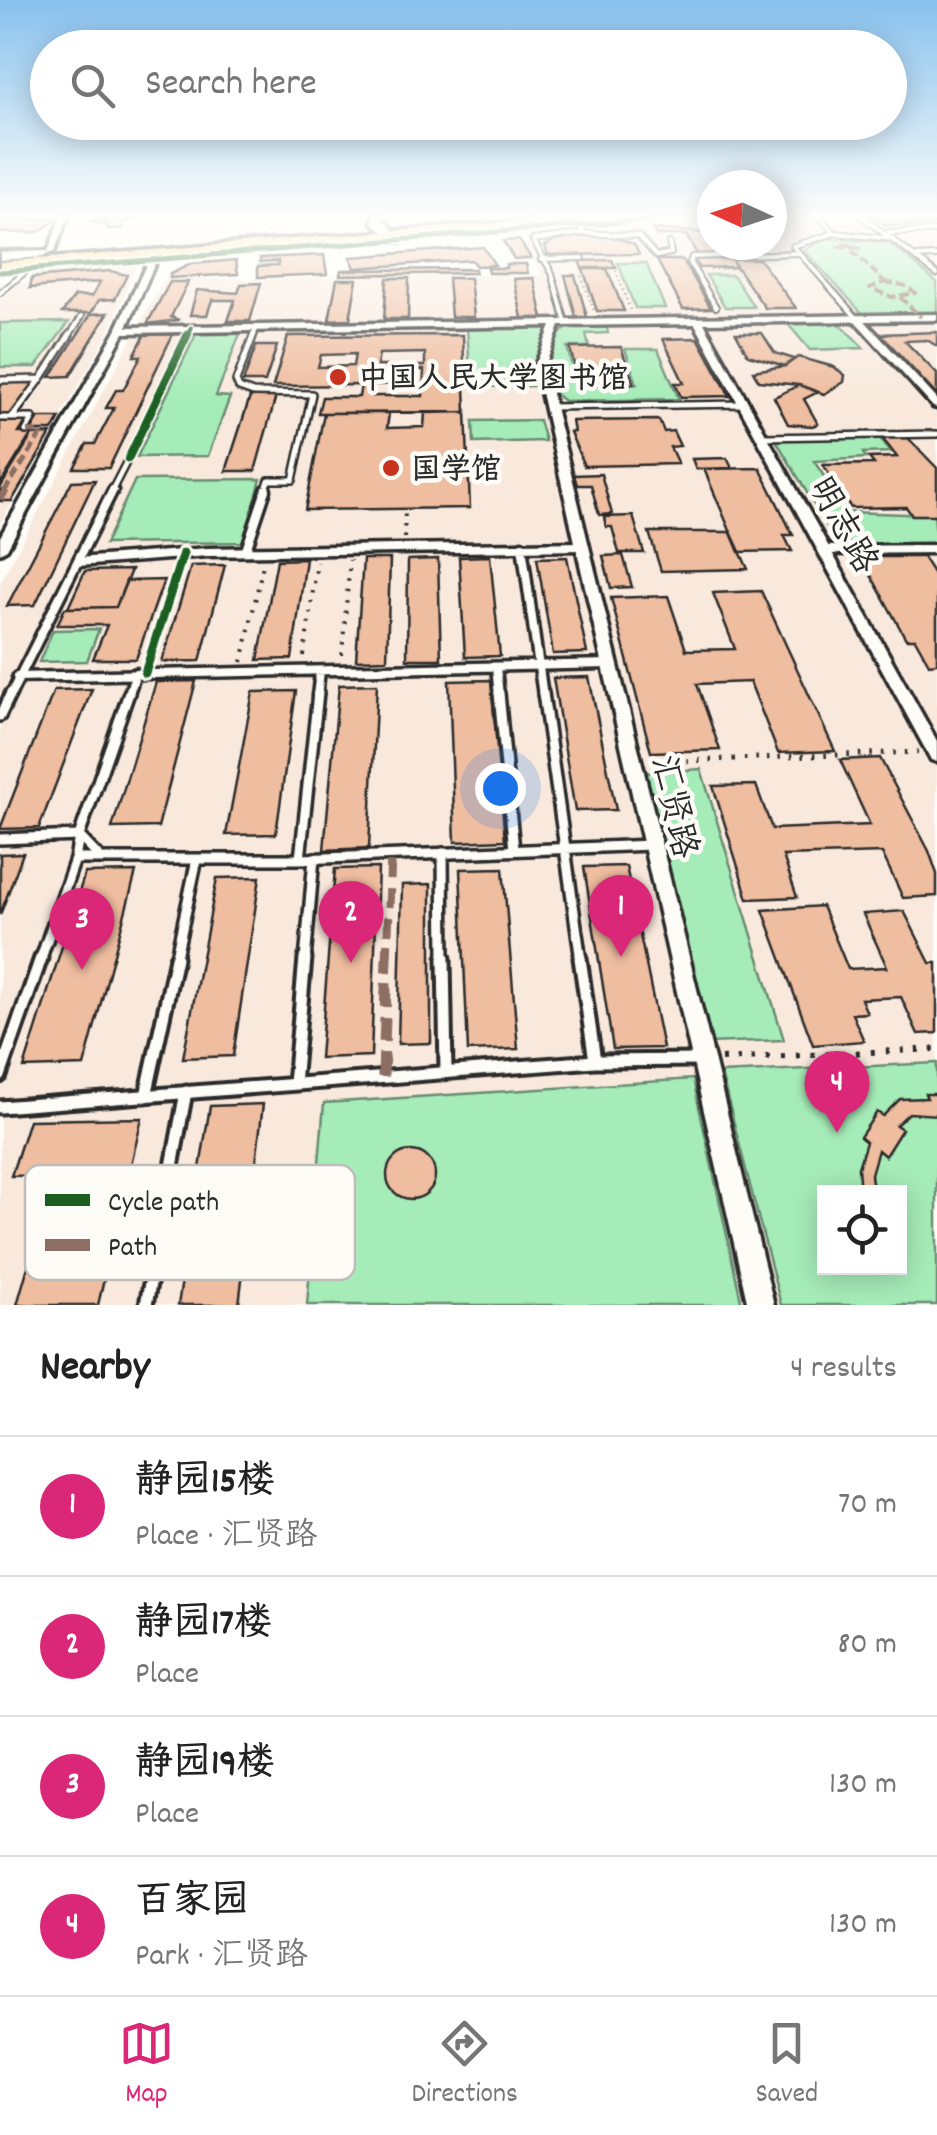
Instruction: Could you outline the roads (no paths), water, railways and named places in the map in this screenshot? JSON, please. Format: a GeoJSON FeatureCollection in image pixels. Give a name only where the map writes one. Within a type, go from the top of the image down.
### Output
{"type":"FeatureCollection","features":[{"type":"Feature","properties":{"kind":"street"},"geometry":{"type":"LineString","coordinates":[[0,548],[121,330],[145,276]]}},
{"type":"Feature","properties":{"kind":"street"},"geometry":{"type":"LineString","coordinates":[[121,330],[937,317]]}},
{"type":"Feature","properties":{"kind":"street"},"geometry":{"type":"LineString","coordinates":[[857,318],[937,405]]}},
{"type":"Feature","properties":{"kind":"street","name":"明志路"},"geometry":{"type":"LineString","coordinates":[[698,320],[936,754]]}},
{"type":"Feature","properties":{"kind":"street","name":"汇贤路"},"geometry":{"type":"LineString","coordinates":[[562,323],[540,366],[762,1305]]}},
{"type":"Feature","properties":{"kind":"lane"},"geometry":{"type":"LineString","coordinates":[[0,292],[25,276]]}},
{"type":"Feature","properties":{"kind":"lane"},"geometry":{"type":"LineString","coordinates":[[553,276],[562,323]]}},
{"type":"Feature","properties":{"kind":"lane"},"geometry":{"type":"LineString","coordinates":[[698,276],[716,307]]}},
{"type":"Feature","properties":{"kind":"lane"},"geometry":{"type":"LineString","coordinates":[[819,276],[857,318]]}},
{"type":"Feature","properties":{"kind":"lane"},"geometry":{"type":"LineString","coordinates":[[12,418],[82,316]]}},
{"type":"Feature","properties":{"kind":"lane"},"geometry":{"type":"LineString","coordinates":[[246,550],[269,480],[293,480],[312,394],[253,394],[239,388],[236,381],[257,327]]}},
{"type":"Feature","properties":{"kind":"lane"},"geometry":{"type":"LineString","coordinates":[[0,380],[41,379]]}},
{"type":"Feature","properties":{"kind":"lane"},"geometry":{"type":"LineString","coordinates":[[550,407],[746,404]]}},
{"type":"Feature","properties":{"kind":"lane"},"geometry":{"type":"LineString","coordinates":[[0,418],[33,418],[26,431]]}},
{"type":"Feature","properties":{"kind":"lane"},"geometry":{"type":"LineString","coordinates":[[763,437],[937,434]]}},
{"type":"Feature","properties":{"kind":"lane"},"geometry":{"type":"LineString","coordinates":[[0,716],[128,459]]}},
{"type":"Feature","properties":{"kind":"lane"},"geometry":{"type":"LineString","coordinates":[[522,546],[595,1061]]}},
{"type":"Feature","properties":{"kind":"lane"},"geometry":{"type":"LineString","coordinates":[[78,562],[246,550],[582,546]]}},
{"type":"Feature","properties":{"kind":"lane"},"geometry":{"type":"LineString","coordinates":[[826,550],[937,548]]}},
{"type":"Feature","properties":{"kind":"lane"},"geometry":{"type":"LineString","coordinates":[[17,677],[610,664]]}},
{"type":"Feature","properties":{"kind":"lane"},"geometry":{"type":"LineString","coordinates":[[496,667],[514,850]]}},
{"type":"Feature","properties":{"kind":"lane"},"geometry":{"type":"LineString","coordinates":[[300,859],[320,670]]}},
{"type":"Feature","properties":{"kind":"lane"},"geometry":{"type":"LineString","coordinates":[[0,1076],[136,673]]}},
{"type":"Feature","properties":{"kind":"lane"},"geometry":{"type":"LineString","coordinates":[[0,840],[79,836]]}},
{"type":"Feature","properties":{"kind":"lane"},"geometry":{"type":"LineString","coordinates":[[79,836],[100,859]]}},
{"type":"Feature","properties":{"kind":"lane"},"geometry":{"type":"LineString","coordinates":[[75,859],[300,859],[652,845]]}},
{"type":"Feature","properties":{"kind":"lane"},"geometry":{"type":"LineString","coordinates":[[443,853],[446,1072]]}},
{"type":"Feature","properties":{"kind":"lane"},"geometry":{"type":"LineString","coordinates":[[294,1084],[314,858]]}},
{"type":"Feature","properties":{"kind":"lane"},"geometry":{"type":"LineString","coordinates":[[146,1096],[197,859]]}},
{"type":"Feature","properties":{"kind":"lane"},"geometry":{"type":"LineString","coordinates":[[0,1106],[595,1061],[701,1060]]}},
{"type":"Feature","properties":{"kind":"lane"},"geometry":{"type":"LineString","coordinates":[[172,1165],[186,1092]]}},
{"type":"Feature","properties":{"kind":"lane"},"geometry":{"type":"LineString","coordinates":[[146,1305],[151,1280]]}},
{"type":"Feature","properties":{"kind":"place","name":"中国人民大学图书馆"},"geometry":{"type":"Point","coordinates":[338,377]}},
{"type":"Feature","properties":{"kind":"place","name":"国学馆"},"geometry":{"type":"Point","coordinates":[391,468]}},
{"type":"Feature","properties":{"kind":"place","name":"静园15楼"},"geometry":{"type":"Point","coordinates":[621,957]}},
{"type":"Feature","properties":{"kind":"place","name":"静园17楼"},"geometry":{"type":"Point","coordinates":[351,963]}},
{"type":"Feature","properties":{"kind":"place","name":"静园19楼"},"geometry":{"type":"Point","coordinates":[82,970]}},
{"type":"Feature","properties":{"kind":"place","name":"百家园"},"geometry":{"type":"Point","coordinates":[837,1133]}}]}
